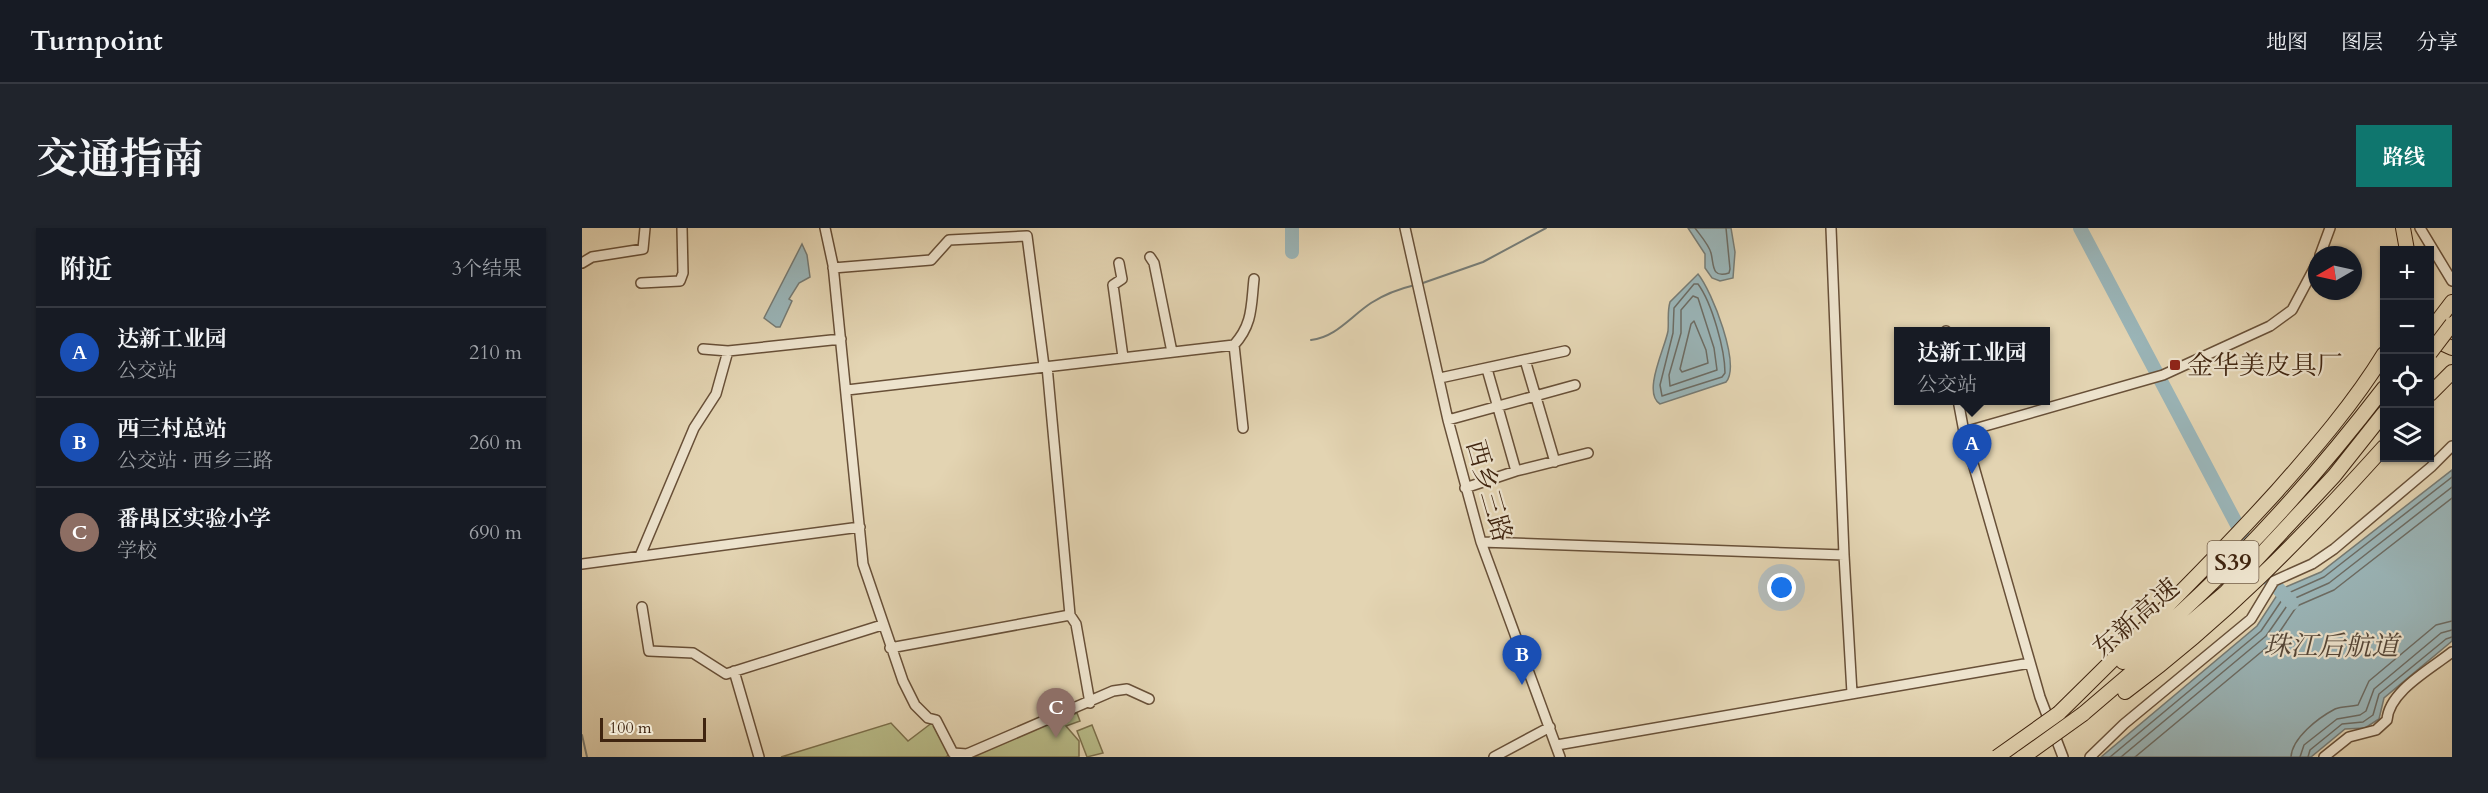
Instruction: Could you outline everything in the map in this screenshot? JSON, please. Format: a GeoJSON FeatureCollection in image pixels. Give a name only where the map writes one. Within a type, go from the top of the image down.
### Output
{"type":"FeatureCollection","features":[{"type":"Feature","properties":{"kind":"highway"},"geometry":{"type":"LineString","coordinates":[[2403,228],[2406,246]]}},
{"type":"Feature","properties":{"kind":"highway"},"geometry":{"type":"LineString","coordinates":[[2434,326],[2452,302]]}},
{"type":"Feature","properties":{"kind":"highway"},"geometry":{"type":"LineString","coordinates":[[2434,348],[2452,324]]}},
{"type":"Feature","properties":{"kind":"highway"},"geometry":{"type":"LineString","coordinates":[[2434,340],[2452,348]]}},
{"type":"Feature","properties":{"kind":"highway"},"geometry":{"type":"LineString","coordinates":[[2059,713],[2175,601],[2288,478],[2354,398],[2380,361]]}},
{"type":"Feature","properties":{"kind":"highway"},"geometry":{"type":"LineString","coordinates":[[2434,390],[2452,372]]}},
{"type":"Feature","properties":{"kind":"highway","name":"东新高速"},"geometry":{"type":"LineString","coordinates":[[1997,757],[2059,713],[2141,647],[2219,576],[2299,492],[2380,394]]}},
{"type":"Feature","properties":{"kind":"highway","name":"东新高速"},"geometry":{"type":"LineString","coordinates":[[2023,757],[2083,714],[2233,584],[2334,476],[2380,419]]}},
{"type":"Feature","properties":{"kind":"highway"},"geometry":{"type":"LineString","coordinates":[[2083,714],[2124,692],[2190,641],[2256,583],[2380,452]]}},
{"type":"Feature","properties":{"kind":"street"},"geometry":{"type":"LineString","coordinates":[[582,263],[592,258],[643,249],[645,228]]}},
{"type":"Feature","properties":{"kind":"street"},"geometry":{"type":"LineString","coordinates":[[641,283],[680,281],[683,273],[682,228]]}},
{"type":"Feature","properties":{"kind":"street"},"geometry":{"type":"LineString","coordinates":[[825,228],[833,268],[847,390],[863,564],[890,648],[915,705],[928,718],[936,720],[953,753],[967,754],[1090,703],[1113,691],[1127,689],[1149,699]]}},
{"type":"Feature","properties":{"kind":"street","name":"西乡三路"},"geometry":{"type":"LineString","coordinates":[[1405,228],[1465,488],[1481,542],[1530,682],[1551,727],[1560,757]]}},
{"type":"Feature","properties":{"kind":"street"},"geometry":{"type":"LineString","coordinates":[[1831,228],[1852,693]]}},
{"type":"Feature","properties":{"kind":"street"},"geometry":{"type":"LineString","coordinates":[[2323,246],[2330,228]]}},
{"type":"Feature","properties":{"kind":"street"},"geometry":{"type":"LineString","coordinates":[[2420,228],[2452,281]]}},
{"type":"Feature","properties":{"kind":"street"},"geometry":{"type":"LineString","coordinates":[[833,268],[931,260],[949,240],[1027,232],[1045,366],[1070,615],[1076,624],[1090,703]]}},
{"type":"Feature","properties":{"kind":"street"},"geometry":{"type":"LineString","coordinates":[[1150,257],[1154,263],[1172,352]]}},
{"type":"Feature","properties":{"kind":"street"},"geometry":{"type":"LineString","coordinates":[[1119,263],[1122,279],[1113,285],[1123,357]]}},
{"type":"Feature","properties":{"kind":"street"},"geometry":{"type":"LineString","coordinates":[[847,390],[1234,345],[1246,332],[1250,320],[1254,279]]}},
{"type":"Feature","properties":{"kind":"street"},"geometry":{"type":"LineString","coordinates":[[1964,432],[2163,375],[2284,317],[2300,299],[2308,282]]}},
{"type":"Feature","properties":{"kind":"street"},"geometry":{"type":"LineString","coordinates":[[703,349],[728,351],[841,339]]}},
{"type":"Feature","properties":{"kind":"street"},"geometry":{"type":"LineString","coordinates":[[1234,345],[1243,428]]}},
{"type":"Feature","properties":{"kind":"street"},"geometry":{"type":"LineString","coordinates":[[640,556],[694,428],[716,394],[728,351]]}},
{"type":"Feature","properties":{"kind":"street"},"geometry":{"type":"LineString","coordinates":[[1440,378],[1565,351]]}},
{"type":"Feature","properties":{"kind":"street"},"geometry":{"type":"LineString","coordinates":[[1525,360],[1555,462]]}},
{"type":"Feature","properties":{"kind":"street"},"geometry":{"type":"LineString","coordinates":[[1487,369],[1516,471]]}},
{"type":"Feature","properties":{"kind":"street"},"geometry":{"type":"LineString","coordinates":[[1448,420],[1575,385]]}},
{"type":"Feature","properties":{"kind":"street"},"geometry":{"type":"LineString","coordinates":[[1959,405],[1964,432],[2030,663],[2063,757]]}},
{"type":"Feature","properties":{"kind":"street"},"geometry":{"type":"LineString","coordinates":[[2090,757],[2124,724],[2251,619],[2274,581],[2312,564],[2334,549],[2431,467],[2452,446]]}},
{"type":"Feature","properties":{"kind":"street"},"geometry":{"type":"LineString","coordinates":[[1465,488],[1516,471],[1588,453]]}},
{"type":"Feature","properties":{"kind":"street"},"geometry":{"type":"LineString","coordinates":[[2431,467],[2452,456]]}},
{"type":"Feature","properties":{"kind":"street"},"geometry":{"type":"LineString","coordinates":[[582,564],[860,527]]}},
{"type":"Feature","properties":{"kind":"street"},"geometry":{"type":"LineString","coordinates":[[1481,542],[1844,555]]}},
{"type":"Feature","properties":{"kind":"street"},"geometry":{"type":"LineString","coordinates":[[642,608],[649,651],[693,653],[726,674],[882,626]]}},
{"type":"Feature","properties":{"kind":"street"},"geometry":{"type":"LineString","coordinates":[[890,648],[1070,615]]}},
{"type":"Feature","properties":{"kind":"street"},"geometry":{"type":"LineString","coordinates":[[2324,757],[2349,737],[2376,730],[2387,720],[2388,710],[2403,691],[2452,652]]}},
{"type":"Feature","properties":{"kind":"street"},"geometry":{"type":"LineString","coordinates":[[1557,745],[2030,663]]}},
{"type":"Feature","properties":{"kind":"street"},"geometry":{"type":"LineString","coordinates":[[734,671],[759,757]]}},
{"type":"Feature","properties":{"kind":"street"},"geometry":{"type":"LineString","coordinates":[[1494,757],[1551,727]]}},
{"type":"Feature","properties":{"kind":"green space"},"geometry":{"type":"Polygon","coordinates":[[[1077,713],[1080,721],[1066,726],[1079,741],[1079,757],[976,757],[974,753],[1077,713]]]}},
{"type":"Feature","properties":{"kind":"green space"},"geometry":{"type":"Polygon","coordinates":[[[933,722],[951,754],[946,757],[781,757],[891,723],[908,741],[933,722]]]}},
{"type":"Feature","properties":{"kind":"green space"},"geometry":{"type":"Polygon","coordinates":[[[1092,725],[1103,753],[1087,757],[1077,731],[1092,725]]]}},
{"type":"Feature","properties":{"kind":"water"},"geometry":{"type":"Polygon","coordinates":[[[1688,228],[1731,228],[1735,252],[1733,278],[1720,281],[1712,278],[1705,268],[1705,254],[1688,228]]]}},
{"type":"Feature","properties":{"kind":"water"},"geometry":{"type":"Polygon","coordinates":[[[802,244],[807,255],[810,277],[799,283],[789,299],[792,301],[780,327],[776,327],[764,318],[802,244]]]}},
{"type":"Feature","properties":{"kind":"water"},"geometry":{"type":"Polygon","coordinates":[[[1698,274],[1723,328],[1730,360],[1730,373],[1726,382],[1660,404],[1653,390],[1656,370],[1668,331],[1670,302],[1698,274]]]}},
{"type":"Feature","properties":{"kind":"water","name":"珠江后航道"},"geometry":{"type":"Polygon","coordinates":[[[2452,470],[2452,641],[2384,698],[2379,719],[2365,728],[2345,729],[2311,757],[2101,757],[2257,626],[2281,589],[2321,572],[2452,470]]]}},
{"type":"Feature","properties":{"kind":"waterway"},"geometry":{"type":"LineString","coordinates":[[1292,228],[1292,252]]}},
{"type":"Feature","properties":{"kind":"waterway"},"geometry":{"type":"LineString","coordinates":[[1420,284],[1483,262],[1546,228]]}},
{"type":"Feature","properties":{"kind":"waterway"},"geometry":{"type":"LineString","coordinates":[[2080,228],[2262,572],[2292,603]]}},
{"type":"Feature","properties":{"kind":"waterway"},"geometry":{"type":"LineString","coordinates":[[1311,340],[1335,331],[1363,308],[1381,297],[1415,285]]}},
{"type":"Feature","properties":{"kind":"waterway"},"geometry":{"type":"LineString","coordinates":[[582,735],[587,757]]}},
{"type":"Feature","properties":{"kind":"place","name":"金华美皮具厂"},"geometry":{"type":"Point","coordinates":[2175,365]}},
{"type":"Feature","properties":{"kind":"place","name":"达新工业园"},"geometry":{"type":"Point","coordinates":[1972,474]}},
{"type":"Feature","properties":{"kind":"place","name":"西三村总站"},"geometry":{"type":"Point","coordinates":[1522,685]}},
{"type":"Feature","properties":{"kind":"place","name":"番禺区实验小学"},"geometry":{"type":"Point","coordinates":[1056,738]}}]}
